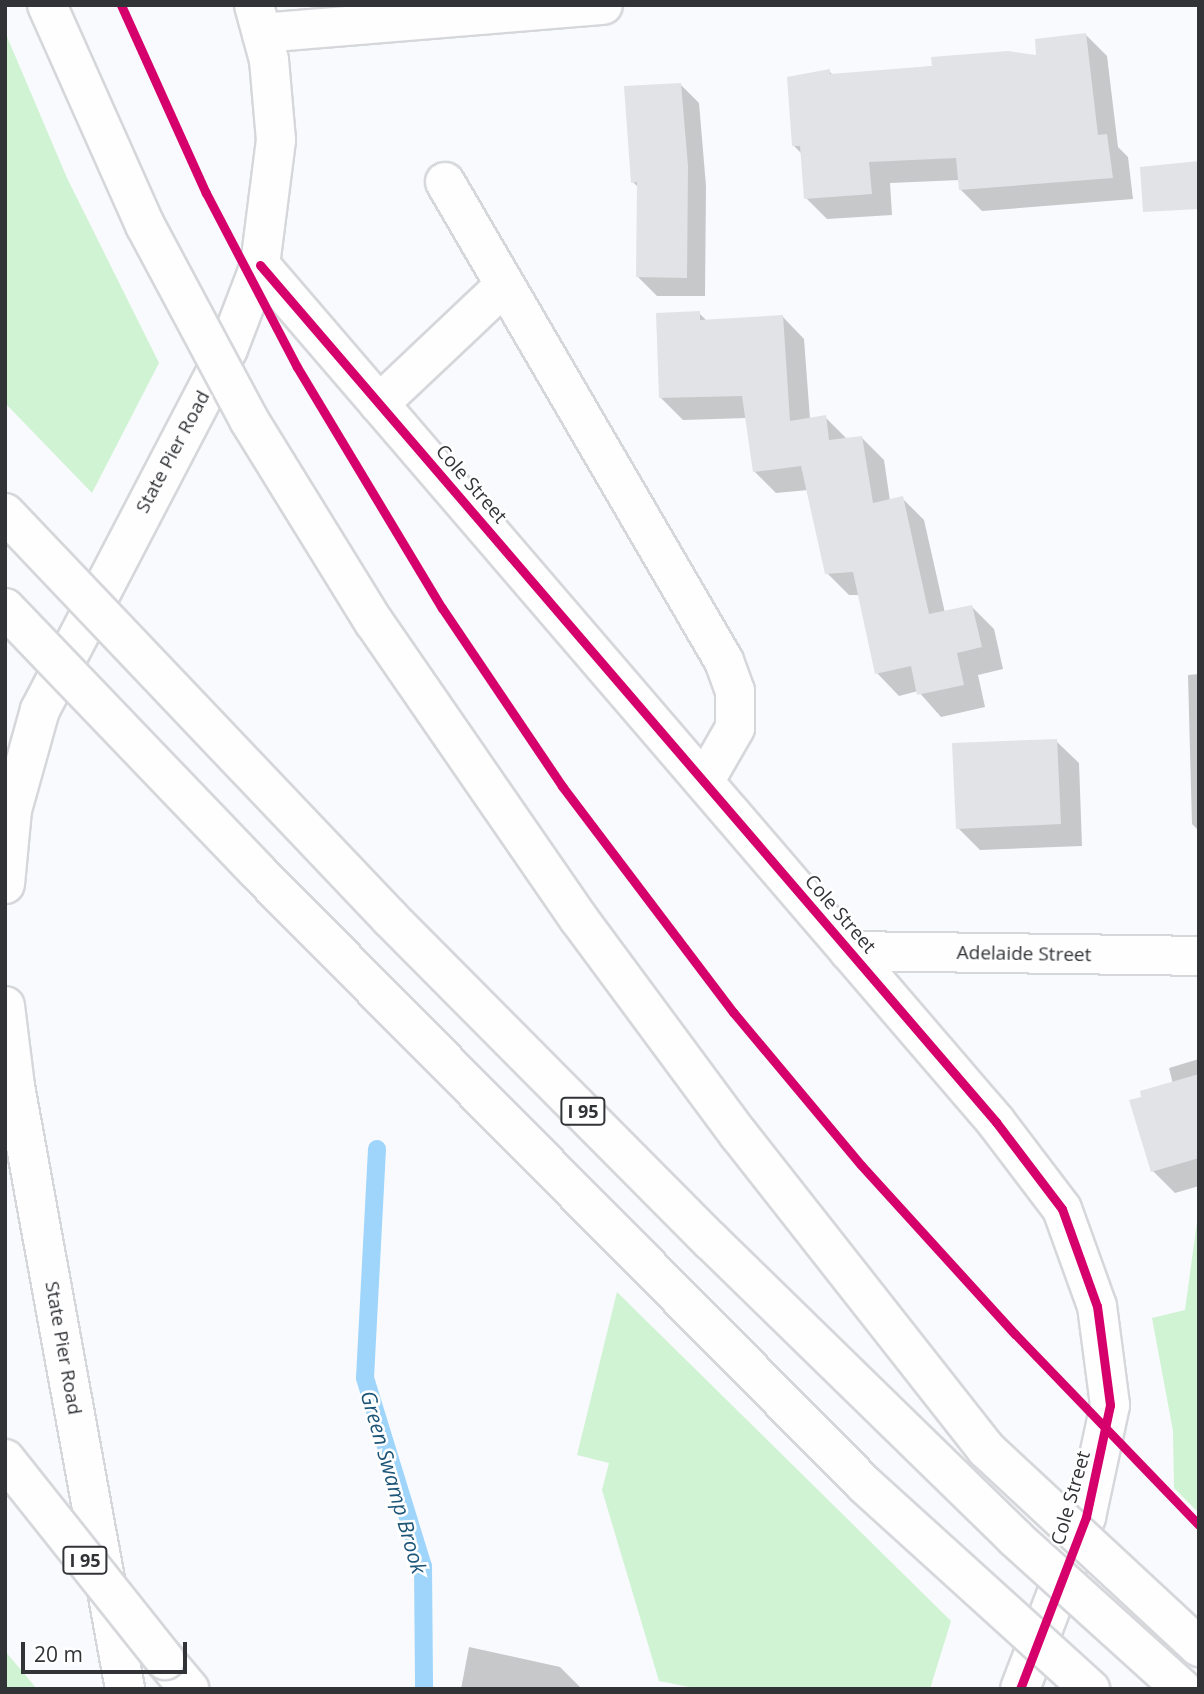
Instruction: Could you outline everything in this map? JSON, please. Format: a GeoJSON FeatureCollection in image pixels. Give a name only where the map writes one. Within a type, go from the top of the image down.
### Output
{"type":"FeatureCollection","features":[{"type":"Feature","properties":{"kind":"main road"},"geometry":{"type":"LineString","coordinates":[[47,5],[145,225],[249,420],[374,622],[571,908],[739,1135],[986,1449],[1199,1647]]}},
{"type":"Feature","properties":{"kind":"main road"},"geometry":{"type":"LineString","coordinates":[[258,19],[603,5]]}},
{"type":"Feature","properties":{"kind":"main road","name":"State Pier Road"},"geometry":{"type":"LineString","coordinates":[[5,884],[12,810],[40,710],[228,349],[260,265],[276,140],[258,19]]}},
{"type":"Feature","properties":{"kind":"main road"},"geometry":{"type":"LineString","coordinates":[[444,182],[724,661],[735,691],[735,729],[704,782]]}},
{"type":"Feature","properties":{"kind":"main road","name":"Cole Street"},"geometry":{"type":"LineString","coordinates":[[260,265],[849,951],[1042,1181],[1073,1234],[1097,1306],[1110,1376],[1105,1444],[1073,1556],[1020,1689]]}},
{"type":"Feature","properties":{"kind":"main road"},"geometry":{"type":"LineString","coordinates":[[379,404],[505,285]]}},
{"type":"Feature","properties":{"kind":"main road","name":"I 95"},"geometry":{"type":"LineString","coordinates":[[5,513],[390,918],[710,1241],[1015,1538],[1182,1689]]}},
{"type":"Feature","properties":{"kind":"main road"},"geometry":{"type":"LineString","coordinates":[[5,608],[258,872],[865,1485],[1090,1689]]}},
{"type":"Feature","properties":{"kind":"main road","name":"Adelaide Street"},"geometry":{"type":"LineString","coordinates":[[849,951],[1199,956]]}},
{"type":"Feature","properties":{"kind":"main road","name":"State Pier Road"},"geometry":{"type":"LineString","coordinates":[[5,1006],[15,1086],[125,1689]]}},
{"type":"Feature","properties":{"kind":"main road","name":"I 95"},"geometry":{"type":"LineString","coordinates":[[5,1459],[189,1689]]}},
{"type":"Feature","properties":{"kind":"main road"},"geometry":{"type":"LineString","coordinates":[[5,1482],[165,1660]]}},
{"type":"Feature","properties":{"kind":"green space"},"geometry":{"type":"Polygon","coordinates":[[[5,32],[67,178],[159,363],[92,493],[5,403],[5,32]]]}},
{"type":"Feature","properties":{"kind":"green space"},"geometry":{"type":"Polygon","coordinates":[[[1199,1207],[1199,1513],[1174,1488],[1173,1431],[1152,1318],[1185,1310],[1199,1207]]]}},
{"type":"Feature","properties":{"kind":"green space"},"geometry":{"type":"Polygon","coordinates":[[[617,1292],[951,1621],[930,1689],[699,1689],[659,1681],[602,1490],[609,1463],[577,1455],[617,1292]]]}},
{"type":"Feature","properties":{"kind":"green space"},"geometry":{"type":"Polygon","coordinates":[[[5,1651],[37,1689],[5,1689],[5,1651]]]}},
{"type":"Feature","properties":{"kind":"building"},"geometry":{"type":"Polygon","coordinates":[[[1086,33],[1098,135],[1107,134],[1113,178],[959,190],[956,158],[869,162],[872,194],[804,199],[800,146],[792,146],[787,77],[830,69],[830,74],[932,66],[931,57],[1008,51],[1036,55],[1035,39],[1086,33]]]}},
{"type":"Feature","properties":{"kind":"building"},"geometry":{"type":"Polygon","coordinates":[[[681,83],[688,166],[687,278],[636,277],[637,182],[631,183],[624,86],[681,83]]]}},
{"type":"Feature","properties":{"kind":"building"},"geometry":{"type":"Polygon","coordinates":[[[1199,161],[1199,209],[1143,212],[1140,167],[1199,161]]]}},
{"type":"Feature","properties":{"kind":"building"},"geometry":{"type":"Polygon","coordinates":[[[700,311],[700,320],[783,315],[790,421],[826,415],[829,440],[862,436],[873,503],[903,496],[929,614],[972,605],[982,647],[957,653],[964,685],[917,695],[911,666],[875,674],[853,572],[825,574],[801,466],[753,472],[742,396],[659,398],[656,313],[700,311]]]}},
{"type":"Feature","properties":{"kind":"building"},"geometry":{"type":"Polygon","coordinates":[[[1057,739],[1061,824],[956,829],[952,743],[1057,739]]]}},
{"type":"Feature","properties":{"kind":"building"},"geometry":{"type":"Polygon","coordinates":[[[1199,1074],[1199,1158],[1151,1172],[1129,1100],[1141,1097],[1140,1091],[1199,1074]]]}},
{"type":"Feature","properties":{"kind":"waterway","name":"Green Swamp Brook"},"geometry":{"type":"LineString","coordinates":[[377,1149],[365,1378],[423,1566],[424,1689]]}},
{"type":"Feature","properties":{"kind":"cycle path"},"geometry":{"type":"LineString","coordinates":[[121,5],[206,193],[297,367],[442,608],[562,786],[733,1012],[861,1165],[1015,1334],[1199,1525]]}},
{"type":"Feature","properties":{"kind":"cycle path"},"geometry":{"type":"LineString","coordinates":[[260,265],[996,1122],[1062,1209],[1097,1306],[1110,1405],[1086,1517],[1020,1689]]}}]}
